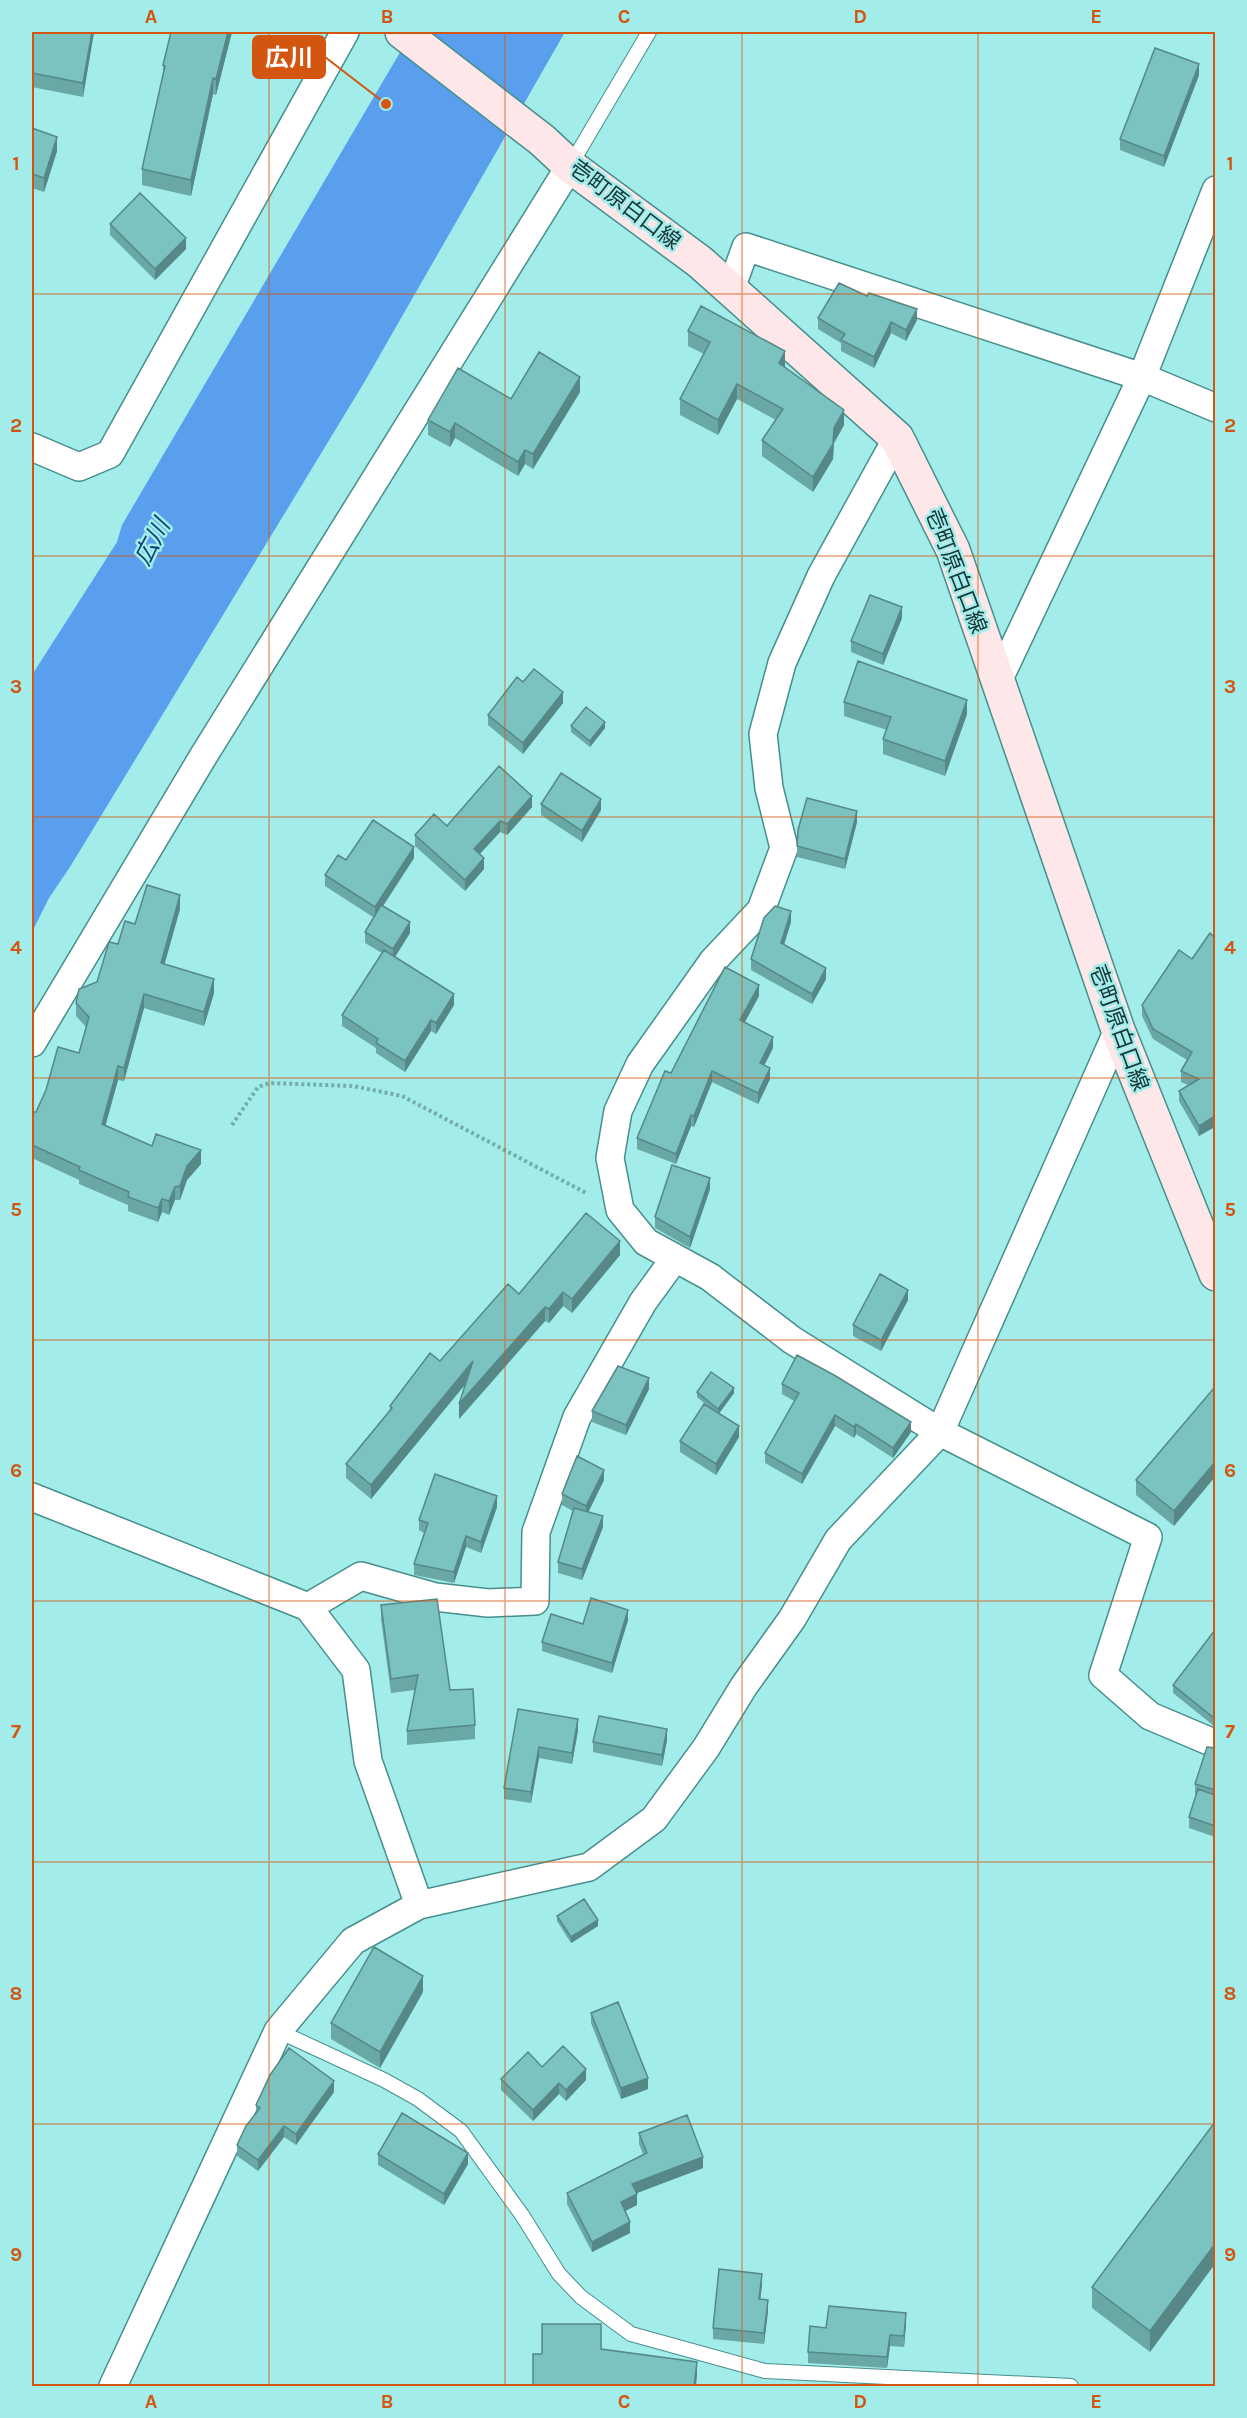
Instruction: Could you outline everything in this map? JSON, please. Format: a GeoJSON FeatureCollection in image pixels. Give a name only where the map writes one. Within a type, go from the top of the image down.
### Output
{"type":"FeatureCollection","features":[{"type":"Feature","properties":{"kind":"main road","name":"壱町原白口線"},"geometry":{"type":"LineString","coordinates":[[402,32],[542,140],[570,166],[700,262],[897,438],[952,550],[1118,1030],[1215,1274]]}},
{"type":"Feature","properties":{"kind":"street"},"geometry":{"type":"LineString","coordinates":[[32,447],[80,467],[110,454],[345,32]]}},
{"type":"Feature","properties":{"kind":"street"},"geometry":{"type":"LineString","coordinates":[[32,1043],[198,765],[570,166]]}},
{"type":"Feature","properties":{"kind":"street"},"geometry":{"type":"LineString","coordinates":[[998,683],[1142,376],[1215,190]]}},
{"type":"Feature","properties":{"kind":"street"},"geometry":{"type":"LineString","coordinates":[[730,291],[746,247],[1142,376],[1215,408]]}},
{"type":"Feature","properties":{"kind":"street"},"geometry":{"type":"LineString","coordinates":[[897,438],[821,576],[782,663],[763,734],[769,788],[784,848],[761,910],[713,961],[640,1064],[618,1111],[609,1158],[620,1210],[646,1242],[710,1277],[792,1340],[940,1432],[1148,1537],[1103,1676],[1150,1716],[1215,1744]]}},
{"type":"Feature","properties":{"kind":"street"},"geometry":{"type":"LineString","coordinates":[[113,2386],[278,2031],[353,1941],[419,1905],[589,1867],[654,1819],[706,1748],[744,1686],[792,1619],[838,1540],[940,1432],[1118,1030]]}},
{"type":"Feature","properties":{"kind":"street"},"geometry":{"type":"LineString","coordinates":[[308,1607],[361,1576],[435,1597],[488,1603],[535,1601],[536,1532],[577,1417],[643,1302],[675,1258]]}},
{"type":"Feature","properties":{"kind":"street"},"geometry":{"type":"LineString","coordinates":[[32,1497],[308,1607],[356,1670],[368,1761],[419,1905]]}},
{"type":"Feature","properties":{"kind":"lane"},"geometry":{"type":"LineString","coordinates":[[570,166],[649,32]]}},
{"type":"Feature","properties":{"kind":"lane"},"geometry":{"type":"LineString","coordinates":[[278,2031],[384,2080],[418,2099],[461,2131],[522,2215],[559,2274],[580,2297],[631,2334],[765,2371],[1071,2386]]}},
{"type":"Feature","properties":{"kind":"path"},"geometry":{"type":"LineString","coordinates":[[232,1125],[258,1087],[269,1083],[353,1086],[402,1096],[620,1210]]}},
{"type":"Feature","properties":{"kind":"water"},"geometry":{"type":"Polygon","coordinates":[[[412,32],[565,32],[365,381],[49,898],[32,932],[32,675],[117,542],[122,525],[412,32]]]}},
{"type":"Feature","properties":{"kind":"building"},"geometry":{"type":"Polygon","coordinates":[[[32,32],[92,32],[83,83],[32,73],[32,32]]]}},
{"type":"Feature","properties":{"kind":"building"},"geometry":{"type":"Polygon","coordinates":[[[171,32],[228,32],[216,79],[213,78],[191,180],[142,169],[171,32]]]}},
{"type":"Feature","properties":{"kind":"building"},"geometry":{"type":"Polygon","coordinates":[[[1155,48],[1199,64],[1164,156],[1120,139],[1155,48]]]}},
{"type":"Feature","properties":{"kind":"building"},"geometry":{"type":"Polygon","coordinates":[[[32,128],[57,137],[44,178],[32,174],[32,128]]]}},
{"type":"Feature","properties":{"kind":"building"},"geometry":{"type":"Polygon","coordinates":[[[140,193],[186,238],[155,269],[110,224],[140,193]]]}},
{"type":"Feature","properties":{"kind":"building"},"geometry":{"type":"Polygon","coordinates":[[[839,283],[867,296],[869,293],[917,309],[906,330],[891,322],[874,357],[841,340],[845,334],[818,318],[839,283]]]}},
{"type":"Feature","properties":{"kind":"building"},"geometry":{"type":"Polygon","coordinates":[[[701,306],[785,351],[779,363],[844,410],[834,428],[833,444],[813,477],[762,440],[783,409],[737,384],[718,420],[680,399],[710,342],[688,331],[701,306]]]}},
{"type":"Feature","properties":{"kind":"building"},"geometry":{"type":"Polygon","coordinates":[[[539,352],[580,377],[533,454],[525,450],[518,462],[455,423],[450,432],[428,420],[458,368],[511,399],[539,352]]]}},
{"type":"Feature","properties":{"kind":"building"},"geometry":{"type":"Polygon","coordinates":[[[870,595],[902,607],[883,654],[851,641],[870,595]]]}},
{"type":"Feature","properties":{"kind":"building"},"geometry":{"type":"Polygon","coordinates":[[[858,661],[967,700],[945,761],[883,739],[891,717],[844,702],[858,661]]]}},
{"type":"Feature","properties":{"kind":"building"},"geometry":{"type":"Polygon","coordinates":[[[534,669],[563,692],[523,743],[488,715],[517,677],[523,682],[534,669]]]}},
{"type":"Feature","properties":{"kind":"building"},"geometry":{"type":"Polygon","coordinates":[[[586,707],[605,722],[590,741],[571,726],[586,707]]]}},
{"type":"Feature","properties":{"kind":"building"},"geometry":{"type":"Polygon","coordinates":[[[499,766],[532,796],[507,824],[500,821],[474,849],[484,858],[465,880],[415,835],[434,814],[447,826],[499,766]]]}},
{"type":"Feature","properties":{"kind":"building"},"geometry":{"type":"Polygon","coordinates":[[[561,773],[601,799],[582,831],[541,804],[561,773]]]}},
{"type":"Feature","properties":{"kind":"building"},"geometry":{"type":"Polygon","coordinates":[[[807,798],[857,811],[845,859],[797,846],[798,830],[807,798]]]}},
{"type":"Feature","properties":{"kind":"building"},"geometry":{"type":"Polygon","coordinates":[[[373,820],[414,847],[375,907],[325,875],[338,855],[346,860],[373,820]]]}},
{"type":"Feature","properties":{"kind":"building"},"geometry":{"type":"Polygon","coordinates":[[[147,885],[180,895],[161,963],[214,979],[204,1012],[144,994],[124,1068],[118,1066],[102,1124],[152,1146],[156,1134],[201,1150],[187,1166],[180,1186],[175,1187],[169,1201],[162,1199],[158,1208],[128,1197],[129,1192],[79,1170],[80,1167],[32,1145],[32,1112],[36,1112],[46,1090],[58,1047],[79,1053],[89,1017],[76,1003],[79,989],[97,982],[109,942],[118,944],[125,921],[135,924],[147,885]]]}},
{"type":"Feature","properties":{"kind":"building"},"geometry":{"type":"Polygon","coordinates":[[[381,905],[410,922],[393,949],[365,932],[381,905]]]}},
{"type":"Feature","properties":{"kind":"building"},"geometry":{"type":"Polygon","coordinates":[[[775,906],[791,911],[781,943],[826,968],[812,994],[751,959],[764,918],[775,906]]]}},
{"type":"Feature","properties":{"kind":"building"},"geometry":{"type":"Polygon","coordinates":[[[1210,933],[1215,938],[1215,1116],[1199,1126],[1179,1091],[1199,1079],[1181,1071],[1192,1052],[1153,1029],[1142,1005],[1179,950],[1192,959],[1210,933]]]}},
{"type":"Feature","properties":{"kind":"building"},"geometry":{"type":"Polygon","coordinates":[[[384,950],[454,994],[436,1023],[431,1020],[405,1061],[376,1043],[378,1039],[342,1015],[384,950]]]}},
{"type":"Feature","properties":{"kind":"building"},"geometry":{"type":"Polygon","coordinates":[[[725,967],[759,985],[740,1020],[773,1037],[760,1063],[770,1068],[758,1093],[712,1071],[676,1154],[637,1138],[665,1071],[671,1073],[725,967]]]}},
{"type":"Feature","properties":{"kind":"building"},"geometry":{"type":"Polygon","coordinates":[[[672,1165],[710,1178],[690,1237],[655,1217],[672,1165]]]}},
{"type":"Feature","properties":{"kind":"building"},"geometry":{"type":"Polygon","coordinates":[[[586,1213],[620,1241],[572,1299],[563,1292],[549,1309],[545,1307],[459,1404],[473,1361],[371,1485],[346,1464],[392,1408],[390,1406],[430,1353],[440,1361],[508,1284],[519,1294],[586,1213]]]}},
{"type":"Feature","properties":{"kind":"building"},"geometry":{"type":"Polygon","coordinates":[[[880,1274],[908,1290],[881,1340],[853,1325],[880,1274]]]}},
{"type":"Feature","properties":{"kind":"building"},"geometry":{"type":"Polygon","coordinates":[[[797,1355],[911,1422],[893,1448],[856,1424],[854,1427],[835,1415],[802,1474],[765,1453],[799,1393],[782,1384],[797,1355]]]}},
{"type":"Feature","properties":{"kind":"building"},"geometry":{"type":"Polygon","coordinates":[[[618,1366],[649,1378],[626,1425],[592,1411],[618,1366]]]}},
{"type":"Feature","properties":{"kind":"building"},"geometry":{"type":"Polygon","coordinates":[[[711,1372],[734,1388],[718,1409],[697,1392],[711,1372]]]}},
{"type":"Feature","properties":{"kind":"building"},"geometry":{"type":"Polygon","coordinates":[[[1214,1388],[1215,1462],[1174,1511],[1136,1480],[1214,1388]]]}},
{"type":"Feature","properties":{"kind":"building"},"geometry":{"type":"Polygon","coordinates":[[[704,1404],[739,1426],[716,1464],[680,1441],[704,1404]]]}},
{"type":"Feature","properties":{"kind":"building"},"geometry":{"type":"Polygon","coordinates":[[[577,1456],[604,1470],[586,1506],[562,1494],[577,1456]]]}},
{"type":"Feature","properties":{"kind":"building"},"geometry":{"type":"Polygon","coordinates":[[[435,1474],[497,1496],[481,1542],[466,1536],[454,1572],[414,1564],[428,1523],[419,1520],[435,1474]]]}},
{"type":"Feature","properties":{"kind":"building"},"geometry":{"type":"Polygon","coordinates":[[[574,1508],[603,1516],[582,1569],[558,1562],[574,1508]]]}},
{"type":"Feature","properties":{"kind":"building"},"geometry":{"type":"Polygon","coordinates":[[[591,1598],[628,1610],[612,1663],[542,1642],[551,1614],[583,1624],[591,1598]]]}},
{"type":"Feature","properties":{"kind":"building"},"geometry":{"type":"Polygon","coordinates":[[[437,1599],[450,1690],[473,1689],[475,1725],[407,1731],[418,1675],[391,1679],[381,1605],[437,1599]]]}},
{"type":"Feature","properties":{"kind":"building"},"geometry":{"type":"Polygon","coordinates":[[[1215,1630],[1215,1716],[1214,1718],[1173,1685],[1215,1630]]]}},
{"type":"Feature","properties":{"kind":"building"},"geometry":{"type":"Polygon","coordinates":[[[518,1709],[578,1719],[572,1753],[539,1747],[531,1792],[504,1788],[518,1709]]]}},
{"type":"Feature","properties":{"kind":"building"},"geometry":{"type":"Polygon","coordinates":[[[599,1716],[667,1729],[662,1755],[593,1742],[599,1716]]]}},
{"type":"Feature","properties":{"kind":"building"},"geometry":{"type":"Polygon","coordinates":[[[1207,1747],[1215,1748],[1215,1790],[1195,1784],[1207,1747]]]}},
{"type":"Feature","properties":{"kind":"building"},"geometry":{"type":"Polygon","coordinates":[[[1198,1789],[1215,1795],[1215,1826],[1189,1817],[1198,1789]]]}},
{"type":"Feature","properties":{"kind":"building"},"geometry":{"type":"Polygon","coordinates":[[[584,1899],[598,1920],[571,1937],[557,1916],[584,1899]]]}},
{"type":"Feature","properties":{"kind":"building"},"geometry":{"type":"Polygon","coordinates":[[[374,1947],[423,1976],[380,2052],[331,2023],[374,1947]]]}},
{"type":"Feature","properties":{"kind":"building"},"geometry":{"type":"Polygon","coordinates":[[[618,2002],[648,2078],[621,2088],[591,2013],[618,2002]]]}},
{"type":"Feature","properties":{"kind":"building"},"geometry":{"type":"Polygon","coordinates":[[[563,2046],[586,2069],[566,2090],[559,2083],[533,2110],[501,2079],[528,2052],[542,2067],[563,2046]]]}},
{"type":"Feature","properties":{"kind":"building"},"geometry":{"type":"Polygon","coordinates":[[[289,2048],[334,2081],[296,2134],[284,2126],[258,2160],[237,2145],[246,2126],[260,2108],[256,2105],[270,2075],[289,2048]]]}},
{"type":"Feature","properties":{"kind":"building"},"geometry":{"type":"Polygon","coordinates":[[[402,2113],[468,2153],[444,2194],[378,2154],[402,2113]]]}},
{"type":"Feature","properties":{"kind":"building"},"geometry":{"type":"Polygon","coordinates":[[[687,2115],[703,2157],[632,2184],[637,2194],[621,2202],[630,2222],[592,2242],[567,2193],[647,2153],[639,2133],[687,2115]]]}},
{"type":"Feature","properties":{"kind":"building"},"geometry":{"type":"Polygon","coordinates":[[[1215,2122],[1215,2244],[1150,2331],[1092,2287],[1215,2122]]]}},
{"type":"Feature","properties":{"kind":"building"},"geometry":{"type":"Polygon","coordinates":[[[719,2269],[762,2274],[759,2299],[768,2300],[764,2333],[713,2328],[719,2269]]]}},
{"type":"Feature","properties":{"kind":"building"},"geometry":{"type":"Polygon","coordinates":[[[829,2306],[906,2313],[904,2336],[890,2335],[887,2357],[808,2352],[810,2326],[826,2328],[829,2306]]]}},
{"type":"Feature","properties":{"kind":"building"},"geometry":{"type":"Polygon","coordinates":[[[542,2324],[601,2324],[601,2349],[697,2362],[694,2386],[533,2386],[533,2354],[542,2354],[542,2324]]]}},
{"type":"Feature","properties":{"kind":"place","name":"広川"},"geometry":{"type":"Point","coordinates":[386,104]}}]}
